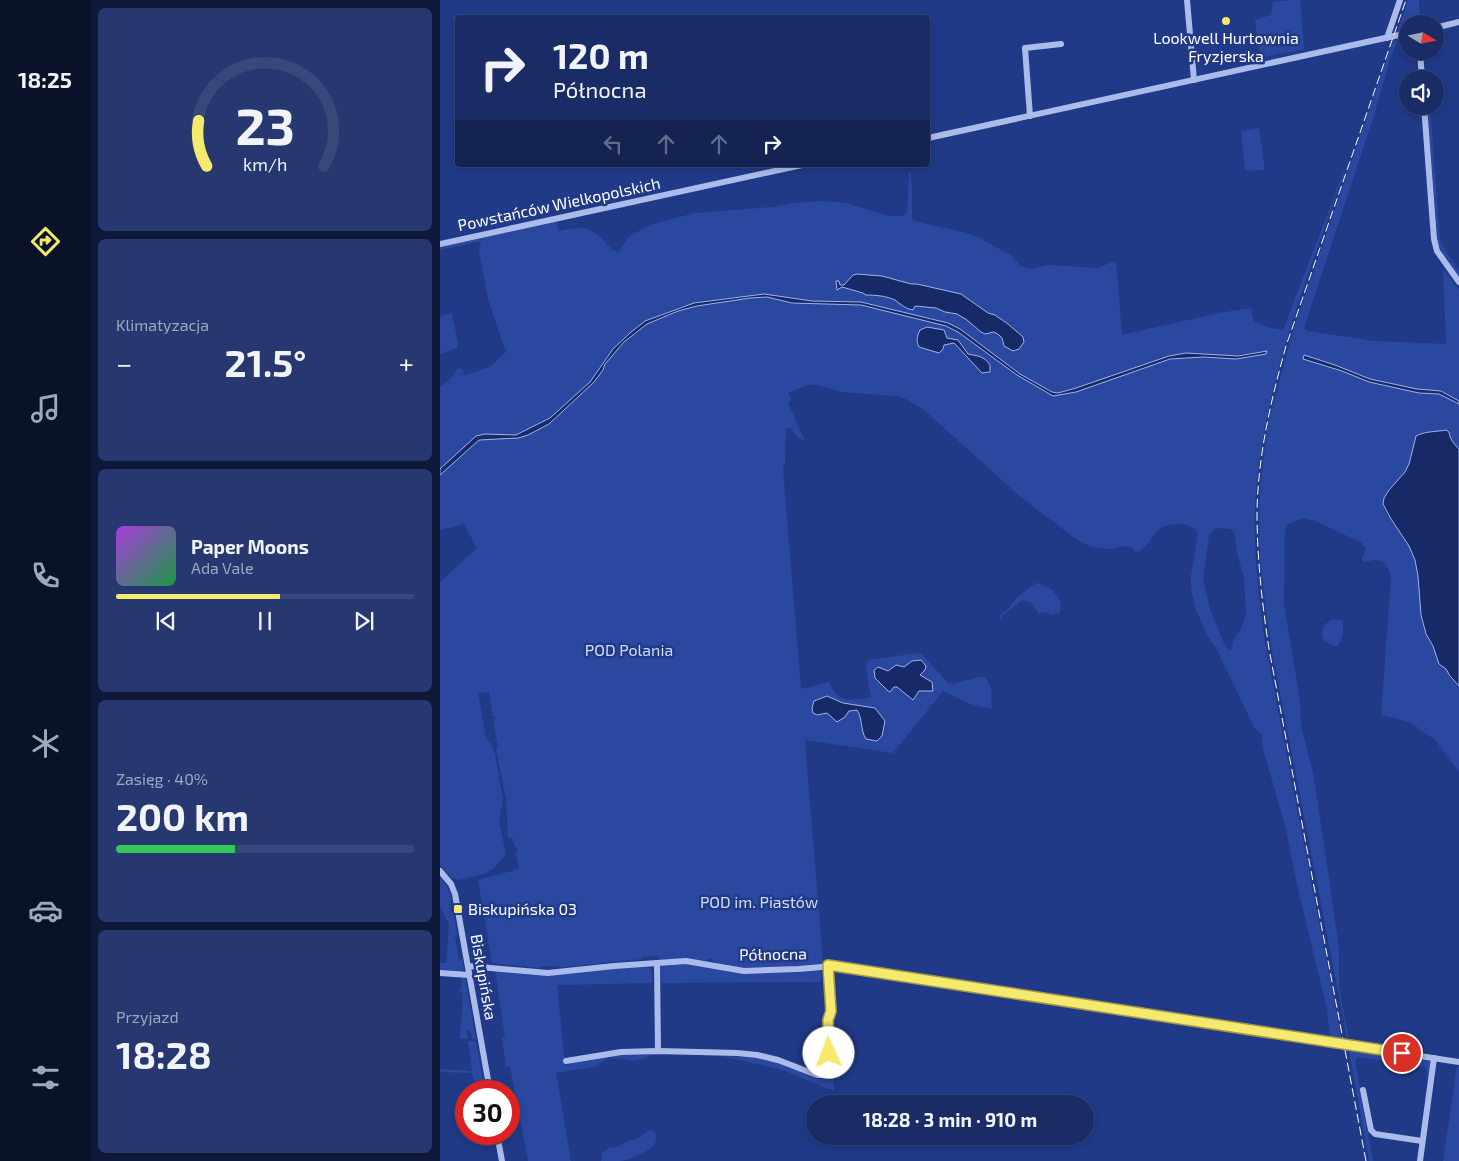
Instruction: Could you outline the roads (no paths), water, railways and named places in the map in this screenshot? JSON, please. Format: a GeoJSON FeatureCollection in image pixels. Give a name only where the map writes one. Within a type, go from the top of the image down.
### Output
{"type":"FeatureCollection","features":[{"type":"Feature","properties":{"kind":"street"},"geometry":{"type":"LineString","coordinates":[[1187,0],[1194,80]]}},
{"type":"Feature","properties":{"kind":"street"},"geometry":{"type":"LineString","coordinates":[[1388,38],[1400,0]]}},
{"type":"Feature","properties":{"kind":"street"},"geometry":{"type":"LineString","coordinates":[[1444,26],[1459,22]]}},
{"type":"Feature","properties":{"kind":"street"},"geometry":{"type":"LineString","coordinates":[[930,138],[1399,36]]}},
{"type":"Feature","properties":{"kind":"street"},"geometry":{"type":"LineString","coordinates":[[1030,116],[1024,48],[1062,44]]}},
{"type":"Feature","properties":{"kind":"street"},"geometry":{"type":"LineString","coordinates":[[1425,115],[1435,244],[1459,282]]}},
{"type":"Feature","properties":{"kind":"street","name":"Powstańców Wielkopolskich"},"geometry":{"type":"LineString","coordinates":[[440,244],[793,167]]}},
{"type":"Feature","properties":{"kind":"street","name":"Biskupińska"},"geometry":{"type":"LineString","coordinates":[[440,871],[451,884],[455,894],[488,1080]]}},
{"type":"Feature","properties":{"kind":"street","name":"Północna"},"geometry":{"type":"LineString","coordinates":[[468,966],[548,973],[686,961],[744,971],[799,969],[828,965],[1459,1062]]}},
{"type":"Feature","properties":{"kind":"street"},"geometry":{"type":"LineString","coordinates":[[657,963],[658,1051]]}},
{"type":"Feature","properties":{"kind":"street"},"geometry":{"type":"LineString","coordinates":[[566,1061],[622,1052],[658,1051],[757,1055],[778,1060],[817,1075],[824,1075],[829,1069],[828,1020],[831,1011],[828,965]]}},
{"type":"Feature","properties":{"kind":"street"},"geometry":{"type":"LineString","coordinates":[[440,973],[469,975]]}},
{"type":"Feature","properties":{"kind":"street"},"geometry":{"type":"LineString","coordinates":[[1420,1161],[1434,1058]]}},
{"type":"Feature","properties":{"kind":"street"},"geometry":{"type":"LineString","coordinates":[[1363,1090],[1371,1130],[1375,1134],[1422,1141]]}},
{"type":"Feature","properties":{"kind":"street"},"geometry":{"type":"LineString","coordinates":[[499,1145],[502,1161]]}},
{"type":"Feature","properties":{"kind":"railway"},"geometry":{"type":"LineString","coordinates":[[1366,1161],[1269,649],[1260,580],[1257,512],[1266,428],[1286,346],[1406,0]]}},
{"type":"Feature","properties":{"kind":"place","name":"Lookwell Hurtownia Fryzjerska"},"geometry":{"type":"Point","coordinates":[1226,21]}},
{"type":"Feature","properties":{"kind":"place","name":"Biskupińska 03"},"geometry":{"type":"Point","coordinates":[458,909]}},
{"type":"Feature","properties":{"kind":"park label","name":"POD Polania"},"geometry":{"type":"Point","coordinates":[629,650]}},
{"type":"Feature","properties":{"kind":"park label","name":"POD im. Piastów"},"geometry":{"type":"Point","coordinates":[759,902]}}]}
